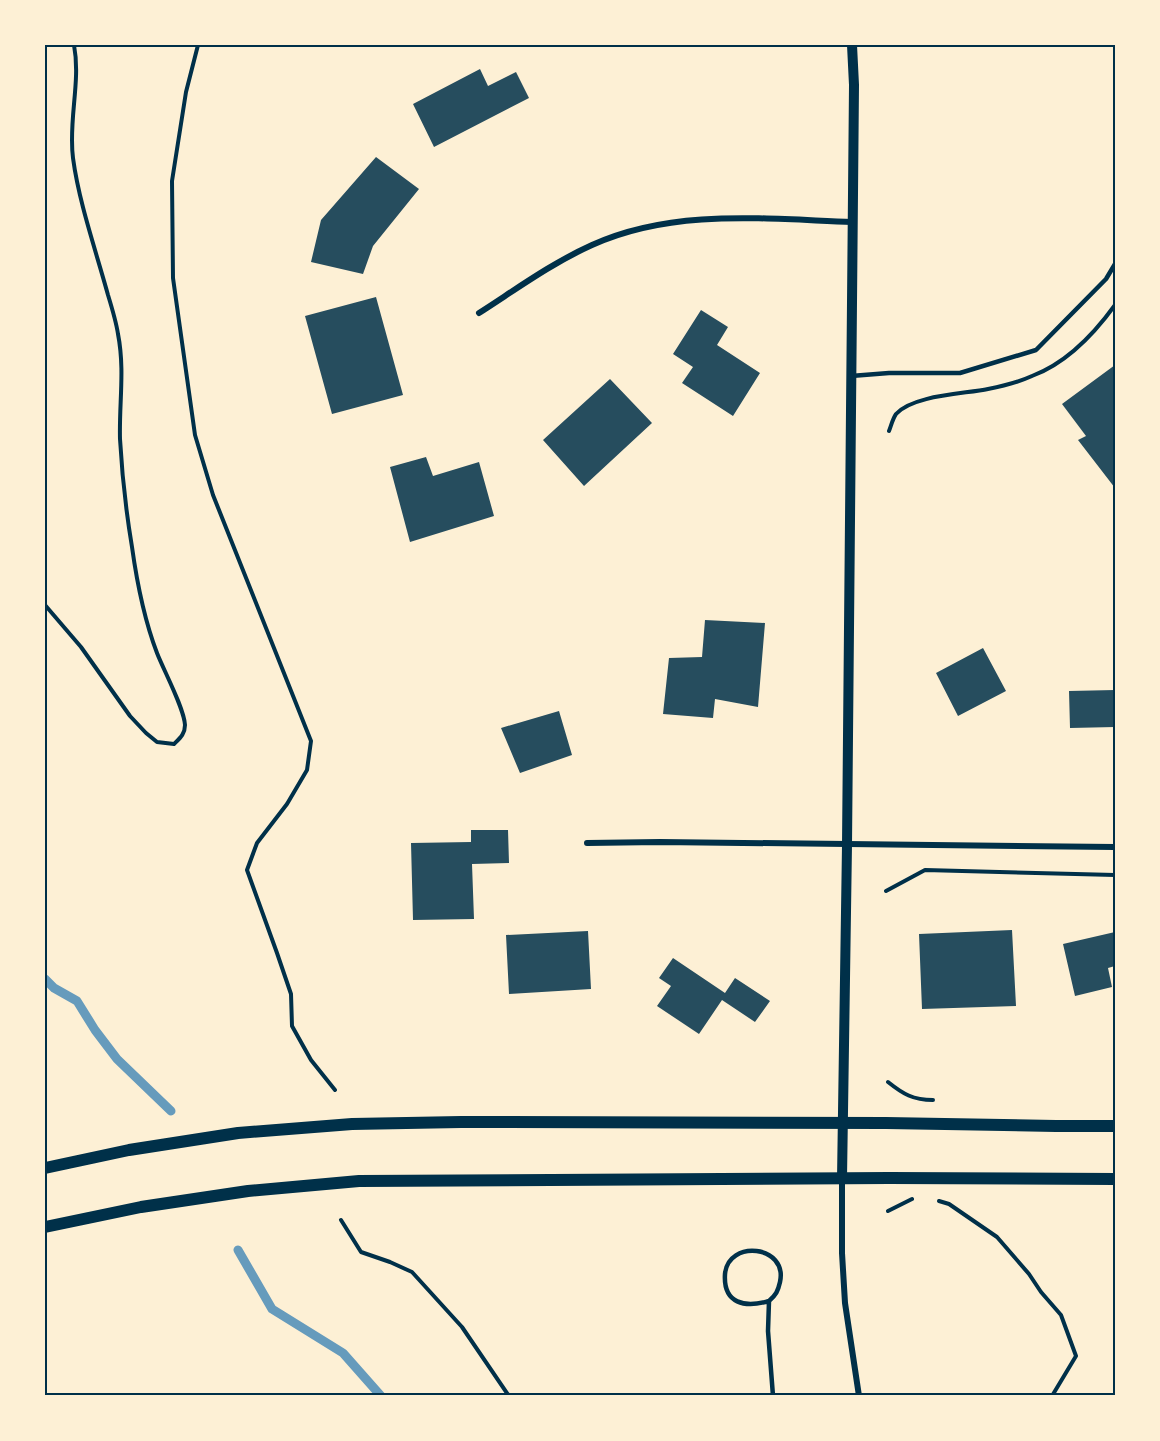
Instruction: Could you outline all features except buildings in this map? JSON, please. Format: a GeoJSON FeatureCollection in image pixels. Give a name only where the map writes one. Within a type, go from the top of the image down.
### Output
{"type":"FeatureCollection","features":[{"type":"Feature","properties":{"kind":"main road"},"geometry":{"type":"LineString","coordinates":[[45,1168],[129,1150],[238,1134],[352,1124],[461,1122],[1115,1126]]}},
{"type":"Feature","properties":{"kind":"main road"},"geometry":{"type":"LineString","coordinates":[[45,1227],[141,1207],[248,1191],[359,1181],[1115,1179]]}},
{"type":"Feature","properties":{"kind":"street"},"geometry":{"type":"LineString","coordinates":[[852,45],[854,85],[842,1179],[845,1303],[859,1396]]}},
{"type":"Feature","properties":{"kind":"street"},"geometry":{"type":"LineString","coordinates":[[478,313],[544,271],[591,245],[630,231],[676,221],[741,218],[852,222]]}},
{"type":"Feature","properties":{"kind":"street"},"geometry":{"type":"LineString","coordinates":[[587,843],[1115,847]]}},
{"type":"Feature","properties":{"kind":"lane"},"geometry":{"type":"LineString","coordinates":[[851,376],[889,372],[960,373],[1036,350],[1106,279],[1115,264]]}},
{"type":"Feature","properties":{"kind":"lane"},"geometry":{"type":"LineString","coordinates":[[769,1301],[756,1305],[744,1304],[732,1299],[725,1285],[726,1270],[731,1258],[743,1251],[756,1250],[769,1254],[778,1264],[781,1277],[777,1294],[769,1301],[768,1331],[773,1396]]}},
{"type":"Feature","properties":{"kind":"path"},"geometry":{"type":"LineString","coordinates":[[45,605],[81,647],[130,717],[146,733],[157,742],[174,744],[183,736],[185,724],[180,707],[156,652],[143,608],[132,547],[120,437],[122,386],[118,334],[79,193],[73,158],[71,123],[75,72],[74,45]]}},
{"type":"Feature","properties":{"kind":"path"},"geometry":{"type":"LineString","coordinates":[[198,45],[186,92],[172,181],[173,278],[195,435],[213,495],[311,741],[307,771],[287,804],[257,843],[247,870],[291,994],[292,1026],[311,1060],[335,1089]]}},
{"type":"Feature","properties":{"kind":"path"},"geometry":{"type":"LineString","coordinates":[[886,891],[925,870],[1115,875]]}},
{"type":"Feature","properties":{"kind":"path"},"geometry":{"type":"LineString","coordinates":[[888,1082],[913,1098],[940,1101]]}},
{"type":"Feature","properties":{"kind":"path"},"geometry":{"type":"LineString","coordinates":[[888,1211],[920,1196]]}},
{"type":"Feature","properties":{"kind":"path"},"geometry":{"type":"LineString","coordinates":[[929,1198],[949,1204],[997,1237],[1060,1315],[1076,1356],[1052,1396]]}},
{"type":"Feature","properties":{"kind":"path"},"geometry":{"type":"LineString","coordinates":[[341,1220],[361,1252],[412,1272],[462,1327],[509,1396]]}},
{"type":"Feature","properties":{"kind":"waterway"},"geometry":{"type":"LineString","coordinates":[[45,979],[54,988],[77,1001],[117,1059],[171,1111]]}},
{"type":"Feature","properties":{"kind":"waterway"},"geometry":{"type":"LineString","coordinates":[[238,1250],[272,1309],[343,1353],[381,1396]]}}]}
